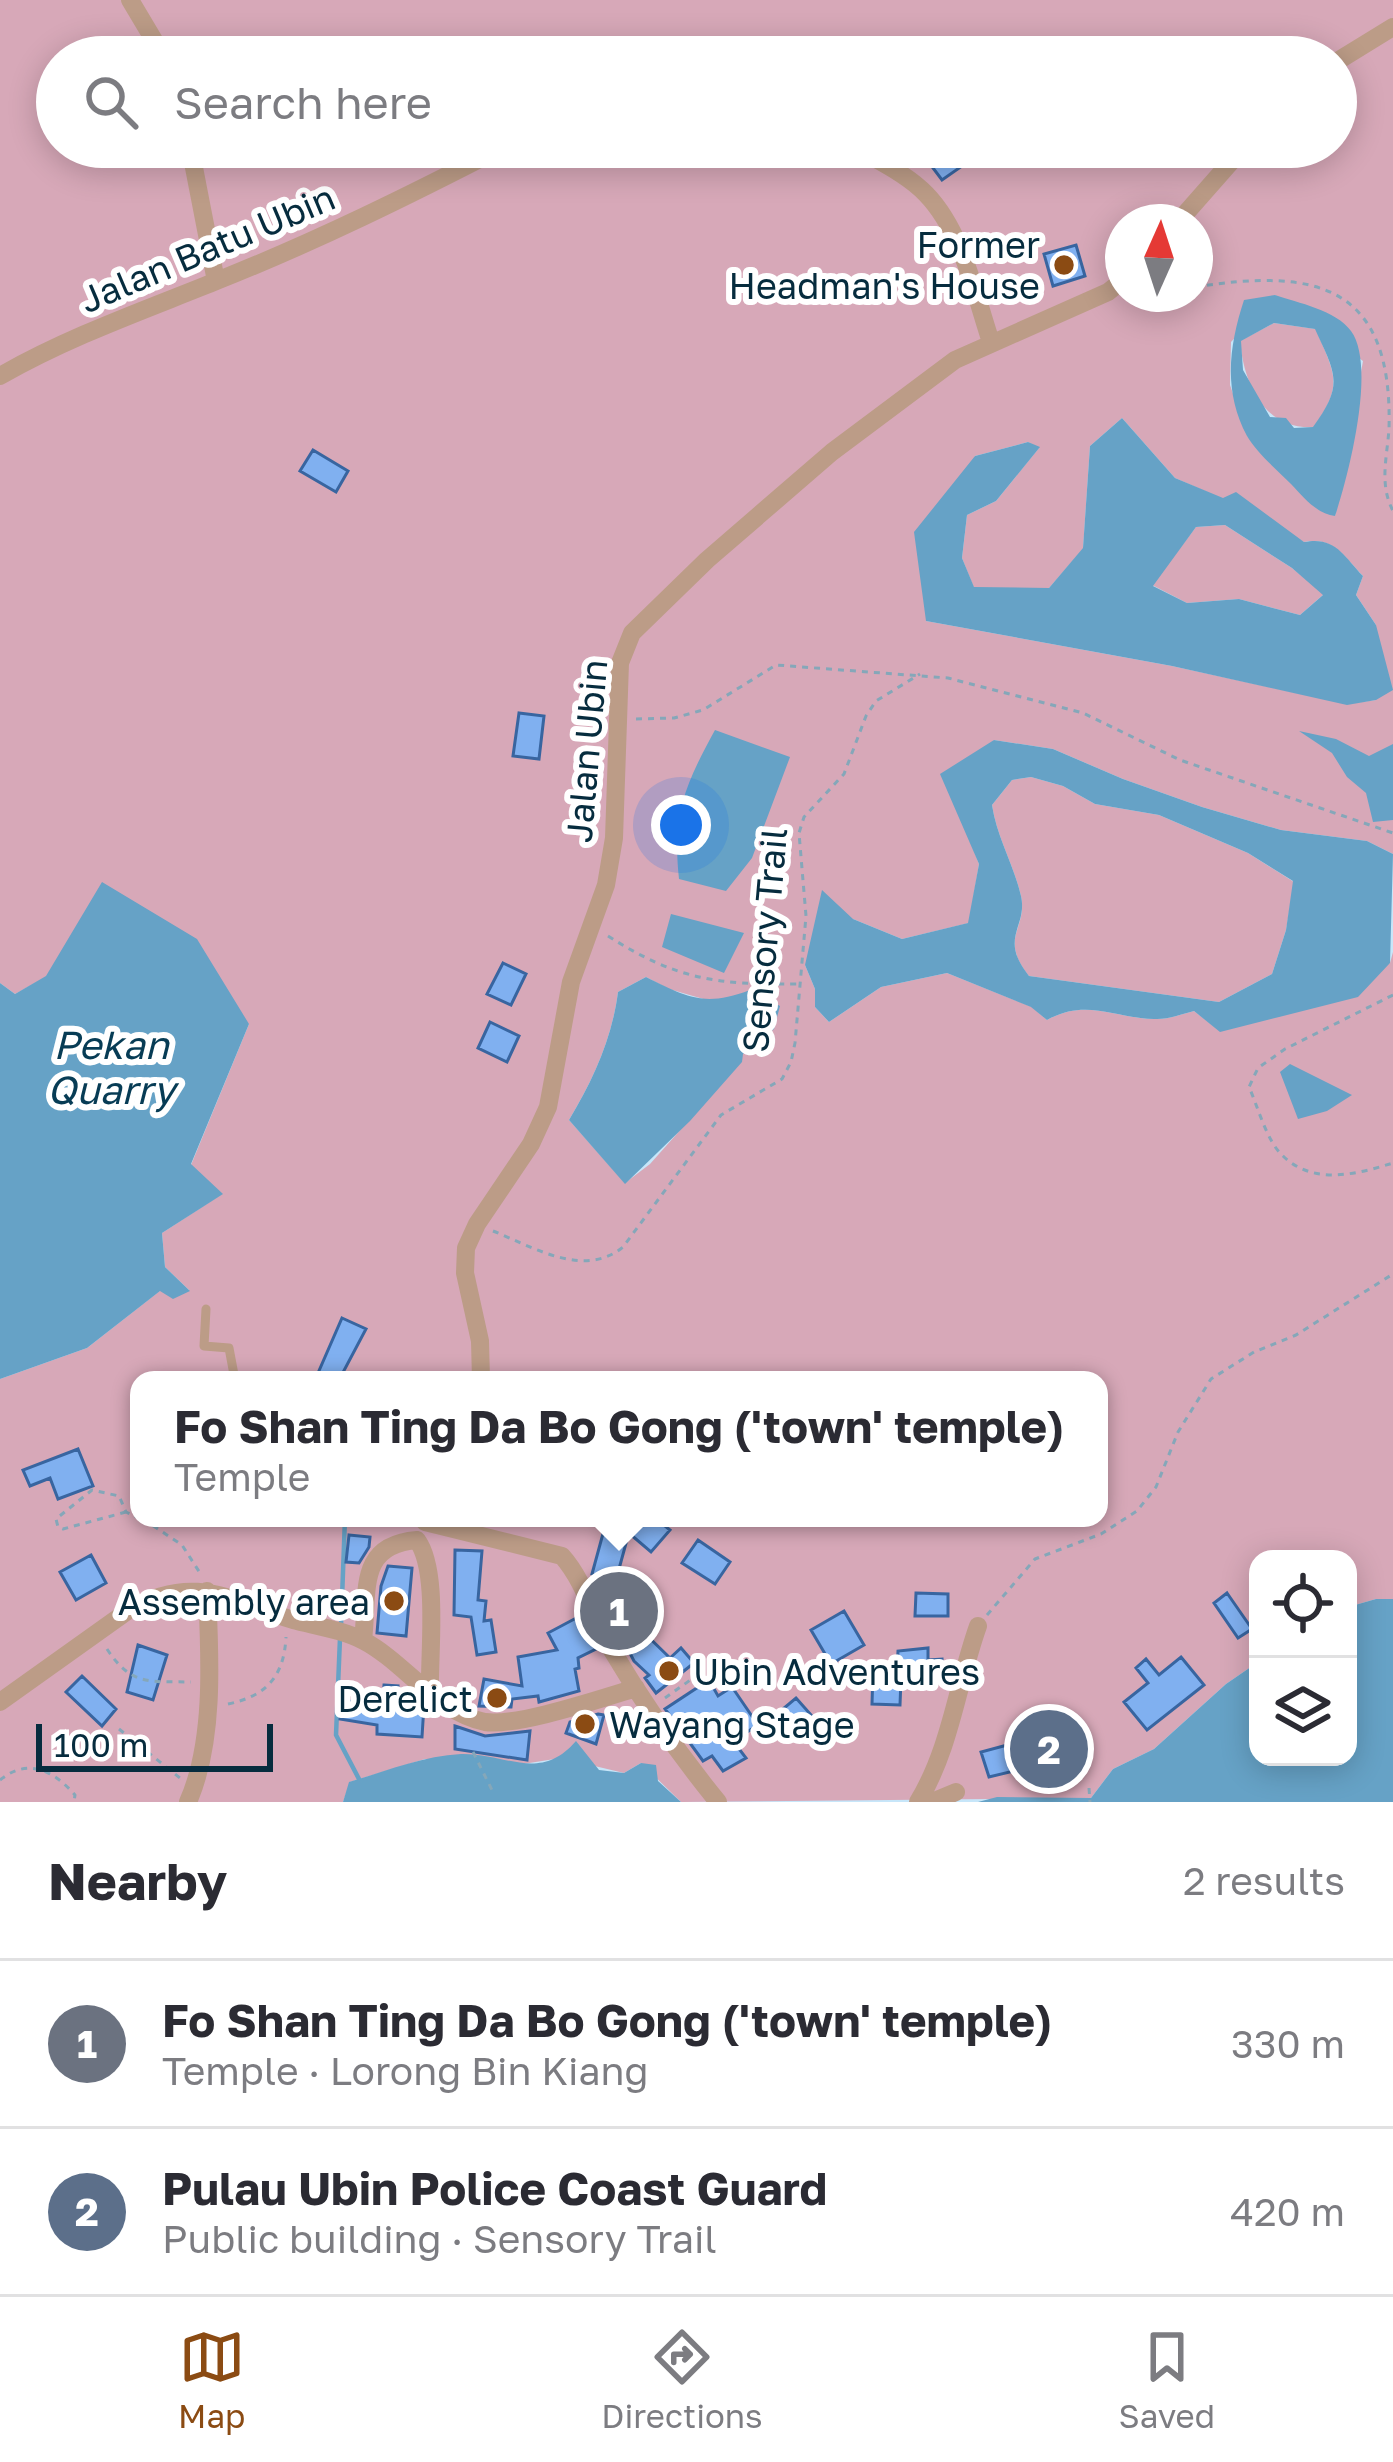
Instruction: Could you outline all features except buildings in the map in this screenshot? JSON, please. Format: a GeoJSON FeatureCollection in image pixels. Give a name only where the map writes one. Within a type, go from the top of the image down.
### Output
{"type":"FeatureCollection","features":[{"type":"Feature","properties":{"kind":"street"},"geometry":{"type":"LineString","coordinates":[[130,0],[151,36]]}},
{"type":"Feature","properties":{"kind":"street"},"geometry":{"type":"LineString","coordinates":[[1357,49],[1393,27]]}},
{"type":"Feature","properties":{"kind":"street"},"geometry":{"type":"LineString","coordinates":[[194,168],[216,281]]}},
{"type":"Feature","properties":{"kind":"street","name":"Jalan Batu Ubin"},"geometry":{"type":"LineString","coordinates":[[0,376],[37,355],[365,218],[462,168]]}},
{"type":"Feature","properties":{"kind":"street"},"geometry":{"type":"LineString","coordinates":[[889,168],[927,194],[946,221],[991,342]]}},
{"type":"Feature","properties":{"kind":"street"},"geometry":{"type":"LineString","coordinates":[[1194,204],[1226,168]]}},
{"type":"Feature","properties":{"kind":"street","name":"Jalan Ubin"},"geometry":{"type":"LineString","coordinates":[[481,1371],[480,1341],[465,1273],[466,1248],[531,1144],[548,1107],[571,982],[606,884],[614,838],[620,663],[632,633],[832,452],[955,361],[1105,293]]}},
{"type":"Feature","properties":{"kind":"street"},"geometry":{"type":"LineString","coordinates":[[363,1640],[372,1560],[416,1527]]}},
{"type":"Feature","properties":{"kind":"street"},"geometry":{"type":"LineString","coordinates":[[421,1527],[429,1574],[430,1690]]}},
{"type":"Feature","properties":{"kind":"street"},"geometry":{"type":"LineString","coordinates":[[434,1527],[562,1556],[576,1572],[608,1642],[636,1688],[718,1802]]}},
{"type":"Feature","properties":{"kind":"street"},"geometry":{"type":"LineString","coordinates":[[0,1702],[150,1598],[182,1590],[227,1594],[363,1640],[483,1722],[500,1722],[636,1688]]}},
{"type":"Feature","properties":{"kind":"street"},"geometry":{"type":"LineString","coordinates":[[191,1795],[210,1682],[208,1591]]}},
{"type":"Feature","properties":{"kind":"street"},"geometry":{"type":"LineString","coordinates":[[918,1802],[953,1721],[964,1664],[978,1626]]}},
{"type":"Feature","properties":{"kind":"street"},"geometry":{"type":"LineString","coordinates":[[932,1802],[956,1792]]}},
{"type":"Feature","properties":{"kind":"lane"},"geometry":{"type":"LineString","coordinates":[[206,1309],[204,1346],[229,1348],[233,1371]]}},
{"type":"Feature","properties":{"kind":"path"},"geometry":{"type":"LineString","coordinates":[[1213,284],[1279,279],[1325,287],[1361,310],[1379,349],[1387,385],[1384,471],[1393,511]]}},
{"type":"Feature","properties":{"kind":"path"},"geometry":{"type":"LineString","coordinates":[[616,720],[674,718],[703,710],[776,665],[920,674],[1082,713],[1180,760],[1393,833]]}},
{"type":"Feature","properties":{"kind":"path","name":"Sensory Trail"},"geometry":{"type":"LineString","coordinates":[[477,1224],[555,1256],[578,1261],[610,1258],[721,1115],[771,1089],[782,1078],[795,1043],[806,916],[800,833],[804,817],[844,774],[876,701],[920,674]]}},
{"type":"Feature","properties":{"kind":"path"},"geometry":{"type":"LineString","coordinates":[[592,925],[689,977],[727,985],[800,984]]}},
{"type":"Feature","properties":{"kind":"path"},"geometry":{"type":"LineString","coordinates":[[1393,995],[1286,1049],[1258,1068],[1249,1087],[1280,1155],[1306,1171],[1347,1177],[1393,1163]]}},
{"type":"Feature","properties":{"kind":"path"},"geometry":{"type":"LineString","coordinates":[[978,1626],[1035,1558],[1101,1534],[1137,1511],[1156,1487],[1178,1432],[1211,1379],[1393,1274]]}},
{"type":"Feature","properties":{"kind":"path"},"geometry":{"type":"LineString","coordinates":[[126,1512],[119,1496],[92,1490],[56,1519],[64,1529],[130,1514]]}},
{"type":"Feature","properties":{"kind":"path"},"geometry":{"type":"LineString","coordinates":[[153,1527],[182,1545],[208,1591]]}},
{"type":"Feature","properties":{"kind":"path"},"geometry":{"type":"LineString","coordinates":[[207,1703],[248,1700],[267,1690],[285,1650],[287,1618]]}},
{"type":"Feature","properties":{"kind":"path"},"geometry":{"type":"LineString","coordinates":[[89,1637],[127,1674],[155,1683],[210,1682]]}},
{"type":"Feature","properties":{"kind":"path"},"geometry":{"type":"LineString","coordinates":[[650,1709],[703,1671]]}},
{"type":"Feature","properties":{"kind":"path"},"geometry":{"type":"LineString","coordinates":[[119,1729],[191,1795]]}},
{"type":"Feature","properties":{"kind":"path"},"geometry":{"type":"LineString","coordinates":[[472,1752],[493,1792]]}},
{"type":"Feature","properties":{"kind":"path"},"geometry":{"type":"LineString","coordinates":[[0,1780],[12,1770],[41,1768],[59,1777],[75,1795],[74,1802]]}},
{"type":"Feature","properties":{"kind":"path"},"geometry":{"type":"LineString","coordinates":[[1089,1788],[1090,1802]]}},
{"type":"Feature","properties":{"kind":"shaded area"},"geometry":{"type":"Polygon","coordinates":[[[0,0],[1393,0],[1393,854],[1367,841],[1281,830],[1123,779],[1053,749],[994,740],[962,820],[979,864],[969,923],[902,939],[853,919],[805,965],[815,989],[815,1007],[829,1022],[881,987],[947,973],[1032,1007],[1047,1020],[1075,1010],[1159,1019],[1194,1011],[1220,1031],[1390,963],[1393,952],[1393,1599],[1357,1604],[1357,1550],[1249,1550],[1249,1668],[1154,1749],[1113,1769],[1091,1798],[681,1802],[641,1763],[624,1773],[561,1758],[523,1764],[425,1759],[350,1782],[343,1802],[0,1802],[0,1379],[87,1348],[161,1290],[189,1290],[165,1267],[162,1233],[222,1194],[191,1165],[249,1024],[46,977],[15,994],[0,983],[0,0]],[[1275,295],[1231,342],[1230,385],[1248,437],[1335,516],[1363,361],[1275,295]],[[1122,418],[1090,446],[1083,549],[1049,588],[974,588],[962,558],[967,515],[996,501],[1039,448],[1028,442],[975,456],[926,621],[1347,704],[1376,700],[1376,625],[1356,595],[1363,576],[1344,555],[1323,542],[1304,542],[1175,478],[1122,418]],[[646,977],[618,992],[600,1059],[569,1120],[625,1183],[650,1164],[741,1062],[742,1054],[773,1029],[646,977]]]}},
{"type":"Feature","properties":{"kind":"shaded area"},"geometry":{"type":"Polygon","coordinates":[[[1274,323],[1316,329],[1328,358],[1333,389],[1314,427],[1282,421],[1270,412],[1246,373],[1240,341],[1274,323]]]}},
{"type":"Feature","properties":{"kind":"shaded area"},"geometry":{"type":"Polygon","coordinates":[[[1225,525],[1324,594],[1300,615],[1239,599],[1187,603],[1152,585],[1196,527],[1225,525]]]}},
{"type":"Feature","properties":{"kind":"shaded area"},"geometry":{"type":"Polygon","coordinates":[[[1031,777],[1063,786],[1095,804],[1159,815],[1248,853],[1294,882],[1272,974],[1219,1002],[1029,976],[1015,942],[1021,896],[992,805],[1012,780],[1031,777]]]}},
{"type":"Feature","properties":{"kind":"water"},"geometry":{"type":"Polygon","coordinates":[[[1275,295],[1316,308],[1344,324],[1358,347],[1358,422],[1335,516],[1311,504],[1267,461],[1239,419],[1231,368],[1244,300],[1275,295]],[[1274,323],[1241,341],[1243,370],[1270,417],[1286,418],[1294,428],[1313,427],[1333,389],[1332,369],[1315,329],[1274,323]]]}},
{"type":"Feature","properties":{"kind":"water"},"geometry":{"type":"Polygon","coordinates":[[[1122,418],[1175,478],[1223,498],[1236,492],[1304,542],[1323,542],[1338,549],[1363,576],[1356,595],[1376,625],[1393,690],[1376,700],[1347,705],[1172,666],[926,621],[914,532],[975,456],[1028,442],[1040,447],[996,501],[967,515],[962,558],[974,587],[1049,588],[1083,548],[1090,446],[1122,418]],[[1225,525],[1196,527],[1153,586],[1187,603],[1239,599],[1300,615],[1323,595],[1292,568],[1225,525]]]}},
{"type":"Feature","properties":{"kind":"water"},"geometry":{"type":"Polygon","coordinates":[[[715,730],[790,757],[752,858],[726,891],[679,879],[677,856],[683,801],[715,730]]]}},
{"type":"Feature","properties":{"kind":"water"},"geometry":{"type":"Polygon","coordinates":[[[1299,731],[1336,739],[1369,756],[1393,744],[1393,820],[1373,822],[1366,793],[1347,777],[1332,753],[1299,731]]]}},
{"type":"Feature","properties":{"kind":"water"},"geometry":{"type":"Polygon","coordinates":[[[994,740],[1053,749],[1202,807],[1281,830],[1367,841],[1393,854],[1390,963],[1358,997],[1220,1032],[1194,1011],[1159,1019],[1075,1010],[1047,1020],[1031,1007],[947,973],[881,987],[829,1022],[815,1007],[815,989],[805,965],[822,890],[853,919],[902,939],[968,923],[979,864],[940,774],[994,740]],[[1031,777],[1012,780],[992,805],[1021,896],[1016,952],[1029,976],[1219,1002],[1272,974],[1286,930],[1293,881],[1248,853],[1159,815],[1095,804],[1063,786],[1031,777]]]}},
{"type":"Feature","properties":{"kind":"water","name":"Pekan Quarry"},"geometry":{"type":"Polygon","coordinates":[[[102,882],[197,939],[249,1024],[191,1164],[223,1194],[162,1233],[165,1267],[190,1291],[173,1299],[160,1291],[87,1348],[0,1379],[0,983],[15,994],[46,976],[102,882]]]}},
{"type":"Feature","properties":{"kind":"water"},"geometry":{"type":"Polygon","coordinates":[[[671,914],[744,933],[724,973],[662,947],[671,914]]]}},
{"type":"Feature","properties":{"kind":"water"},"geometry":{"type":"Polygon","coordinates":[[[646,977],[697,998],[750,990],[780,1006],[774,1029],[743,1054],[742,1062],[690,1121],[625,1184],[569,1120],[600,1059],[618,992],[646,977]]]}},
{"type":"Feature","properties":{"kind":"water"},"geometry":{"type":"Polygon","coordinates":[[[1290,1064],[1352,1095],[1327,1111],[1298,1119],[1280,1072],[1290,1064]]]}},
{"type":"Feature","properties":{"kind":"water"},"geometry":{"type":"Polygon","coordinates":[[[1393,1599],[1393,1802],[978,1802],[997,1797],[1091,1798],[1113,1769],[1154,1749],[1249,1668],[1249,1766],[1357,1766],[1357,1604],[1393,1599]]]}},
{"type":"Feature","properties":{"kind":"water"},"geometry":{"type":"Polygon","coordinates":[[[576,1741],[599,1770],[624,1773],[641,1763],[656,1765],[658,1781],[681,1802],[343,1802],[349,1782],[419,1761],[461,1754],[536,1763],[563,1754],[576,1741]]]}},
{"type":"Feature","properties":{"kind":"waterway"},"geometry":{"type":"LineString","coordinates":[[341,1626],[345,1527]]}},
{"type":"Feature","properties":{"kind":"waterway"},"geometry":{"type":"LineString","coordinates":[[340,1638],[336,1735],[359,1779]]}},
{"type":"Feature","properties":{"kind":"place","name":"Former Headman's House"},"geometry":{"type":"Point","coordinates":[1064,265]}},
{"type":"Feature","properties":{"kind":"place","name":"Assembly area"},"geometry":{"type":"Point","coordinates":[394,1601]}},
{"type":"Feature","properties":{"kind":"place","name":"Fo Shan Ting Da Bo Gong ('town' temple)"},"geometry":{"type":"Point","coordinates":[619,1611]}},
{"type":"Feature","properties":{"kind":"place","name":"Ubin Adventures"},"geometry":{"type":"Point","coordinates":[669,1671]}},
{"type":"Feature","properties":{"kind":"place","name":"Derelict"},"geometry":{"type":"Point","coordinates":[497,1698]}},
{"type":"Feature","properties":{"kind":"place","name":"Wayang Stage"},"geometry":{"type":"Point","coordinates":[585,1724]}},
{"type":"Feature","properties":{"kind":"place","name":"Pulau Ubin Police Coast Guard"},"geometry":{"type":"Point","coordinates":[1049,1749]}}]}
